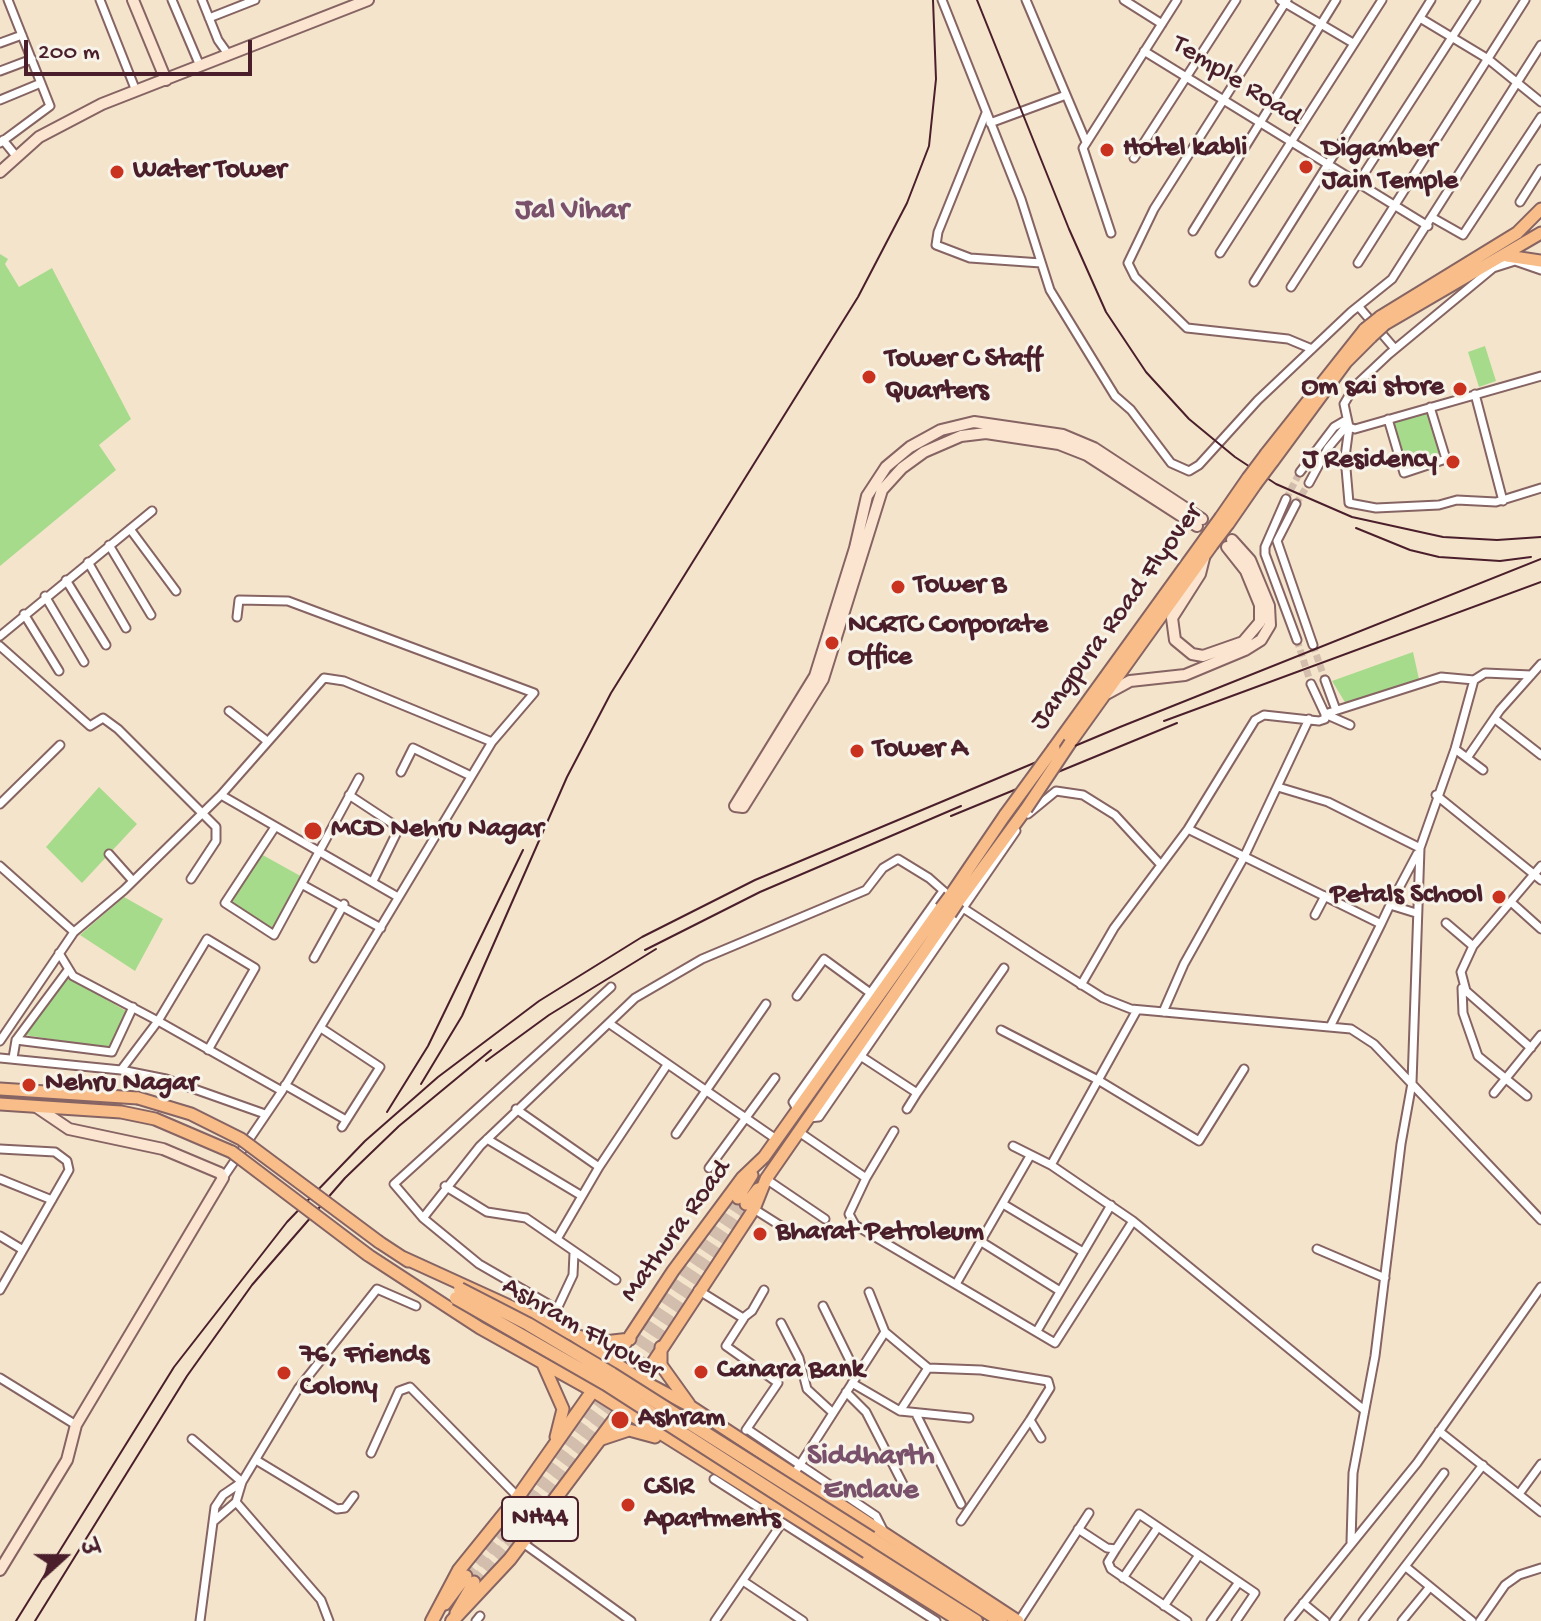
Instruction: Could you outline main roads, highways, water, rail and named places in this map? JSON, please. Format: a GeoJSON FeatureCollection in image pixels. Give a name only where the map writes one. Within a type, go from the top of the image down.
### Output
{"type":"FeatureCollection","features":[{"type":"Feature","properties":{"kind":"highway","name":"Ashram Flyover"},"geometry":{"type":"LineString","coordinates":[[458,1294],[606,1384],[976,1621]]}},
{"type":"Feature","properties":{"kind":"highway","name":"Ashram Flyover"},"geometry":{"type":"LineString","coordinates":[[458,1294],[528,1324],[625,1382],[1001,1621]]}},
{"type":"Feature","properties":{"kind":"highway","name":"Mathura Road"},"geometry":{"type":"LineString","coordinates":[[434,1617],[459,1570],[518,1497],[613,1362]]}},
{"type":"Feature","properties":{"kind":"highway","name":"Mathura Road"},"geometry":{"type":"LineString","coordinates":[[451,1621],[523,1543],[621,1411]]}},
{"type":"Feature","properties":{"kind":"main road"},"geometry":{"type":"LineString","coordinates":[[133,0],[166,80]]}},
{"type":"Feature","properties":{"kind":"main road"},"geometry":{"type":"LineString","coordinates":[[0,172],[60,123],[346,5],[368,0]]}},
{"type":"Feature","properties":{"kind":"main road"},"geometry":{"type":"LineString","coordinates":[[1498,259],[1541,232],[1540,211]]}},
{"type":"Feature","properties":{"kind":"main road","name":"Jangpura Road Flyover"},"geometry":{"type":"LineString","coordinates":[[800,1104],[1248,478],[1342,353],[1380,317],[1517,233],[1540,211]]}},
{"type":"Feature","properties":{"kind":"main road"},"geometry":{"type":"LineString","coordinates":[[1498,259],[1518,255],[1541,261]]}},
{"type":"Feature","properties":{"kind":"main road","name":"Jangpura Road Flyover"},"geometry":{"type":"LineString","coordinates":[[811,1113],[1103,696],[1346,362],[1385,324],[1498,259]]}},
{"type":"Feature","properties":{"kind":"main road"},"geometry":{"type":"LineString","coordinates":[[974,422],[1063,435],[1094,448],[1200,522],[1087,455],[1059,444],[986,433],[961,436],[924,452],[902,468],[882,490],[823,679],[743,807],[735,806],[815,676],[855,548],[867,496],[886,467],[910,447],[941,430],[974,422]]}},
{"type":"Feature","properties":{"kind":"main road"},"geometry":{"type":"LineString","coordinates":[[1103,696],[1130,681],[1170,679],[1245,650],[1261,640],[1265,624],[1260,605],[1246,571],[1229,544]]}},
{"type":"Feature","properties":{"kind":"main road"},"geometry":{"type":"LineString","coordinates":[[1204,556],[1200,574],[1172,618],[1175,640],[1192,654],[1214,654],[1243,642],[1265,624]]}},
{"type":"Feature","properties":{"kind":"main road"},"geometry":{"type":"LineString","coordinates":[[0,1089],[138,1098],[191,1114],[235,1135],[379,1242],[458,1294]]}},
{"type":"Feature","properties":{"kind":"main road","name":"Mathura Road"},"geometry":{"type":"LineString","coordinates":[[613,1362],[673,1271],[742,1178],[764,1157],[800,1104]]}},
{"type":"Feature","properties":{"kind":"main road"},"geometry":{"type":"LineString","coordinates":[[2,1106],[121,1112],[166,1123],[232,1152],[368,1255],[480,1328],[593,1391],[664,1439],[707,1462],[960,1621]]}},
{"type":"Feature","properties":{"kind":"main road"},"geometry":{"type":"LineString","coordinates":[[0,1570],[67,1460],[76,1425],[223,1178],[220,1173],[163,1149],[69,1129],[35,1106]]}},
{"type":"Feature","properties":{"kind":"main road","name":"Mathura Road"},"geometry":{"type":"LineString","coordinates":[[621,1411],[697,1290],[746,1204],[811,1113]]}},
{"type":"Feature","properties":{"kind":"main road"},"geometry":{"type":"LineString","coordinates":[[746,1204],[764,1157]]}},
{"type":"Feature","properties":{"kind":"main road"},"geometry":{"type":"LineString","coordinates":[[402,1257],[568,1332],[604,1342],[630,1339]]}},
{"type":"Feature","properties":{"kind":"main road"},"geometry":{"type":"LineString","coordinates":[[413,1282],[458,1294]]}},
{"type":"Feature","properties":{"kind":"main road"},"geometry":{"type":"LineString","coordinates":[[568,1332],[641,1380],[797,1470],[886,1536],[1018,1621]]}},
{"type":"Feature","properties":{"kind":"main road"},"geometry":{"type":"LineString","coordinates":[[543,1364],[568,1332]]}},
{"type":"Feature","properties":{"kind":"main road"},"geometry":{"type":"LineString","coordinates":[[661,1347],[661,1365],[690,1406]]}},
{"type":"Feature","properties":{"kind":"main road"},"geometry":{"type":"LineString","coordinates":[[543,1364],[563,1409],[551,1450]]}},
{"type":"Feature","properties":{"kind":"main road"},"geometry":{"type":"LineString","coordinates":[[664,1439],[690,1406]]}},
{"type":"Feature","properties":{"kind":"main road"},"geometry":{"type":"LineString","coordinates":[[599,1441],[629,1430],[664,1439]]}},
{"type":"Feature","properties":{"kind":"main road"},"geometry":{"type":"LineString","coordinates":[[707,1462],[727,1430]]}},
{"type":"Feature","properties":{"kind":"main road"},"geometry":{"type":"LineString","coordinates":[[434,1617],[470,1579],[451,1621]]}},
{"type":"Feature","properties":{"kind":"tunnel"},"geometry":{"type":"LineString","coordinates":[[1286,499],[1300,472]]}},
{"type":"Feature","properties":{"kind":"tunnel"},"geometry":{"type":"LineString","coordinates":[[1296,504],[1309,483]]}},
{"type":"Feature","properties":{"kind":"tunnel"},"geometry":{"type":"LineString","coordinates":[[1297,640],[1311,684]]}},
{"type":"Feature","properties":{"kind":"tunnel"},"geometry":{"type":"LineString","coordinates":[[1313,645],[1325,680]]}},
{"type":"Feature","properties":{"kind":"tunnel"},"geometry":{"type":"LineString","coordinates":[[619,1373],[738,1198]]}},
{"type":"Feature","properties":{"kind":"tunnel"},"geometry":{"type":"LineString","coordinates":[[628,1379],[746,1204]]}},
{"type":"Feature","properties":{"kind":"tunnel"},"geometry":{"type":"LineString","coordinates":[[466,1576],[518,1515],[608,1391]]}},
{"type":"Feature","properties":{"kind":"tunnel"},"geometry":{"type":"LineString","coordinates":[[474,1582],[525,1523],[616,1397]]}},
{"type":"Feature","properties":{"kind":"railway"},"geometry":{"type":"LineString","coordinates":[[421,1084],[462,1016],[567,777],[611,693],[858,297],[907,203],[929,146],[936,79],[933,0]]}},
{"type":"Feature","properties":{"kind":"railway"},"geometry":{"type":"LineString","coordinates":[[977,0],[1069,229],[1106,312],[1146,372],[1189,419],[1235,457],[1276,484],[1352,517],[1443,537],[1497,540],[1541,537]]}},
{"type":"Feature","properties":{"kind":"railway"},"geometry":{"type":"LineString","coordinates":[[1356,528],[1410,550],[1439,557],[1500,561],[1531,557]]}},
{"type":"Feature","properties":{"kind":"railway"},"geometry":{"type":"LineString","coordinates":[[16,1621],[174,1367],[287,1222],[365,1141],[438,1077],[539,1001],[642,937],[755,880],[1120,727],[1541,559]]}},
{"type":"Feature","properties":{"kind":"railway"},"geometry":{"type":"LineString","coordinates":[[1164,721],[1541,582]]}},
{"type":"Feature","properties":{"kind":"railway"},"geometry":{"type":"LineString","coordinates":[[951,816],[1177,723]]}},
{"type":"Feature","properties":{"kind":"railway"},"geometry":{"type":"LineString","coordinates":[[645,950],[760,892],[961,806]]}},
{"type":"Feature","properties":{"kind":"railway"},"geometry":{"type":"LineString","coordinates":[[387,1112],[428,1046],[523,850]]}},
{"type":"Feature","properties":{"kind":"railway"},"geometry":{"type":"LineString","coordinates":[[486,1061],[549,1015],[656,949]]}},
{"type":"Feature","properties":{"kind":"railway"},"geometry":{"type":"LineString","coordinates":[[35,1621],[187,1376],[252,1285],[345,1178],[399,1126],[491,1050]]}},
{"type":"Feature","properties":{"kind":"place","name":"Hotel kabli"},"geometry":{"type":"Point","coordinates":[1107,150]}},
{"type":"Feature","properties":{"kind":"place","name":"Digamber Jain Temple"},"geometry":{"type":"Point","coordinates":[1306,167]}},
{"type":"Feature","properties":{"kind":"place","name":"Water Tower"},"geometry":{"type":"Point","coordinates":[117,172]}},
{"type":"Feature","properties":{"kind":"place","name":"Tower C Staff Quarters"},"geometry":{"type":"Point","coordinates":[869,377]}},
{"type":"Feature","properties":{"kind":"place","name":"Om sai store"},"geometry":{"type":"Point","coordinates":[1460,389]}},
{"type":"Feature","properties":{"kind":"place","name":"J Residency"},"geometry":{"type":"Point","coordinates":[1453,462]}},
{"type":"Feature","properties":{"kind":"place","name":"Tower B"},"geometry":{"type":"Point","coordinates":[898,587]}},
{"type":"Feature","properties":{"kind":"place","name":"NCRTC Corporate Office"},"geometry":{"type":"Point","coordinates":[832,643]}},
{"type":"Feature","properties":{"kind":"place","name":"Tower A"},"geometry":{"type":"Point","coordinates":[857,751]}},
{"type":"Feature","properties":{"kind":"place","name":"MCD Nehru Nagar"},"geometry":{"type":"Point","coordinates":[313,831]}},
{"type":"Feature","properties":{"kind":"place","name":"Petals School"},"geometry":{"type":"Point","coordinates":[1499,897]}},
{"type":"Feature","properties":{"kind":"place","name":"Nehru Nagar"},"geometry":{"type":"Point","coordinates":[29,1085]}},
{"type":"Feature","properties":{"kind":"place","name":"Bharat Petroleum"},"geometry":{"type":"Point","coordinates":[760,1234]}},
{"type":"Feature","properties":{"kind":"place","name":"Canara Bank"},"geometry":{"type":"Point","coordinates":[701,1372]}},
{"type":"Feature","properties":{"kind":"place","name":"76, Friends Colony"},"geometry":{"type":"Point","coordinates":[284,1373]}},
{"type":"Feature","properties":{"kind":"place","name":"Ashram"},"geometry":{"type":"Point","coordinates":[620,1420]}},
{"type":"Feature","properties":{"kind":"place","name":"CSIR Apartments"},"geometry":{"type":"Point","coordinates":[628,1505]}},
{"type":"Feature","properties":{"kind":"district","name":"Jal Vihar"},"geometry":{"type":"Point","coordinates":[572,212]}},
{"type":"Feature","properties":{"kind":"district","name":"Siddharth Enclave"},"geometry":{"type":"Point","coordinates":[871,1475]}}]}
